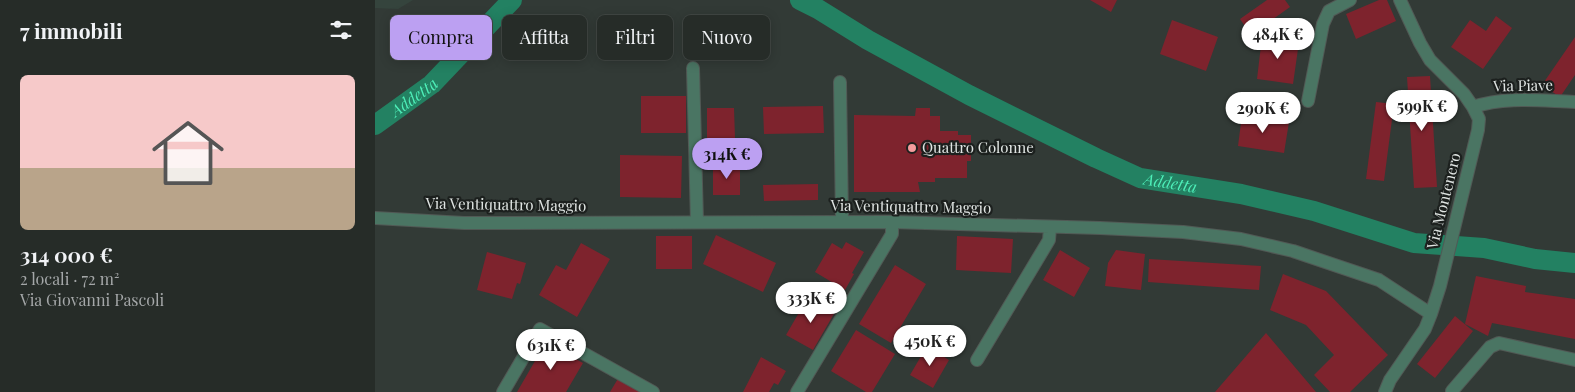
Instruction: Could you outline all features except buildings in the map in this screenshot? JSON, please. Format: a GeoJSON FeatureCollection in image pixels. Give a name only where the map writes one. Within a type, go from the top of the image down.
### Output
{"type":"FeatureCollection","features":[{"type":"Feature","properties":{"kind":"street"},"geometry":{"type":"LineString","coordinates":[[1308,101],[1323,24],[1329,12],[1350,0]]}},
{"type":"Feature","properties":{"kind":"street","name":"Via Montenero"},"geometry":{"type":"LineString","coordinates":[[1385,392],[1390,380],[1425,328],[1431,314],[1440,286],[1479,120],[1464,94],[1430,60],[1400,0]]}},
{"type":"Feature","properties":{"kind":"street"},"geometry":{"type":"LineString","coordinates":[[693,68],[697,222]]}},
{"type":"Feature","properties":{"kind":"street"},"geometry":{"type":"LineString","coordinates":[[840,82],[842,222]]}},
{"type":"Feature","properties":{"kind":"street","name":"Via Piave"},"geometry":{"type":"LineString","coordinates":[[1473,107],[1508,100],[1575,102]]}},
{"type":"Feature","properties":{"kind":"street","name":"Via Ventiquattro Maggio"},"geometry":{"type":"LineString","coordinates":[[375,218],[464,223],[892,222],[1183,232],[1241,239],[1293,252],[1379,280],[1431,314]]}},
{"type":"Feature","properties":{"kind":"street"},"geometry":{"type":"LineString","coordinates":[[797,392],[891,234],[892,222]]}},
{"type":"Feature","properties":{"kind":"street"},"geometry":{"type":"LineString","coordinates":[[977,360],[1049,240],[1050,227]]}},
{"type":"Feature","properties":{"kind":"street"},"geometry":{"type":"LineString","coordinates":[[503,392],[540,329],[653,392]]}},
{"type":"Feature","properties":{"kind":"street"},"geometry":{"type":"LineString","coordinates":[[1452,391],[1490,347],[1499,343],[1575,360]]}},
{"type":"Feature","properties":{"kind":"shaded area"},"geometry":{"type":"Polygon","coordinates":[[[375,0],[413,0],[398,9],[375,8],[375,0]]]}},
{"type":"Feature","properties":{"kind":"waterway","name":"Addetta"},"geometry":{"type":"LineString","coordinates":[[375,125],[432,84],[512,0]]}},
{"type":"Feature","properties":{"kind":"waterway","name":"Addetta"},"geometry":{"type":"LineString","coordinates":[[800,0],[868,40],[969,95],[1140,178],[1241,194],[1314,211],[1414,243],[1484,248],[1535,259],[1575,263]]}},
{"type":"Feature","properties":{"kind":"place","name":"Quattro Colonne"},"geometry":{"type":"Point","coordinates":[912,148]}}]}
